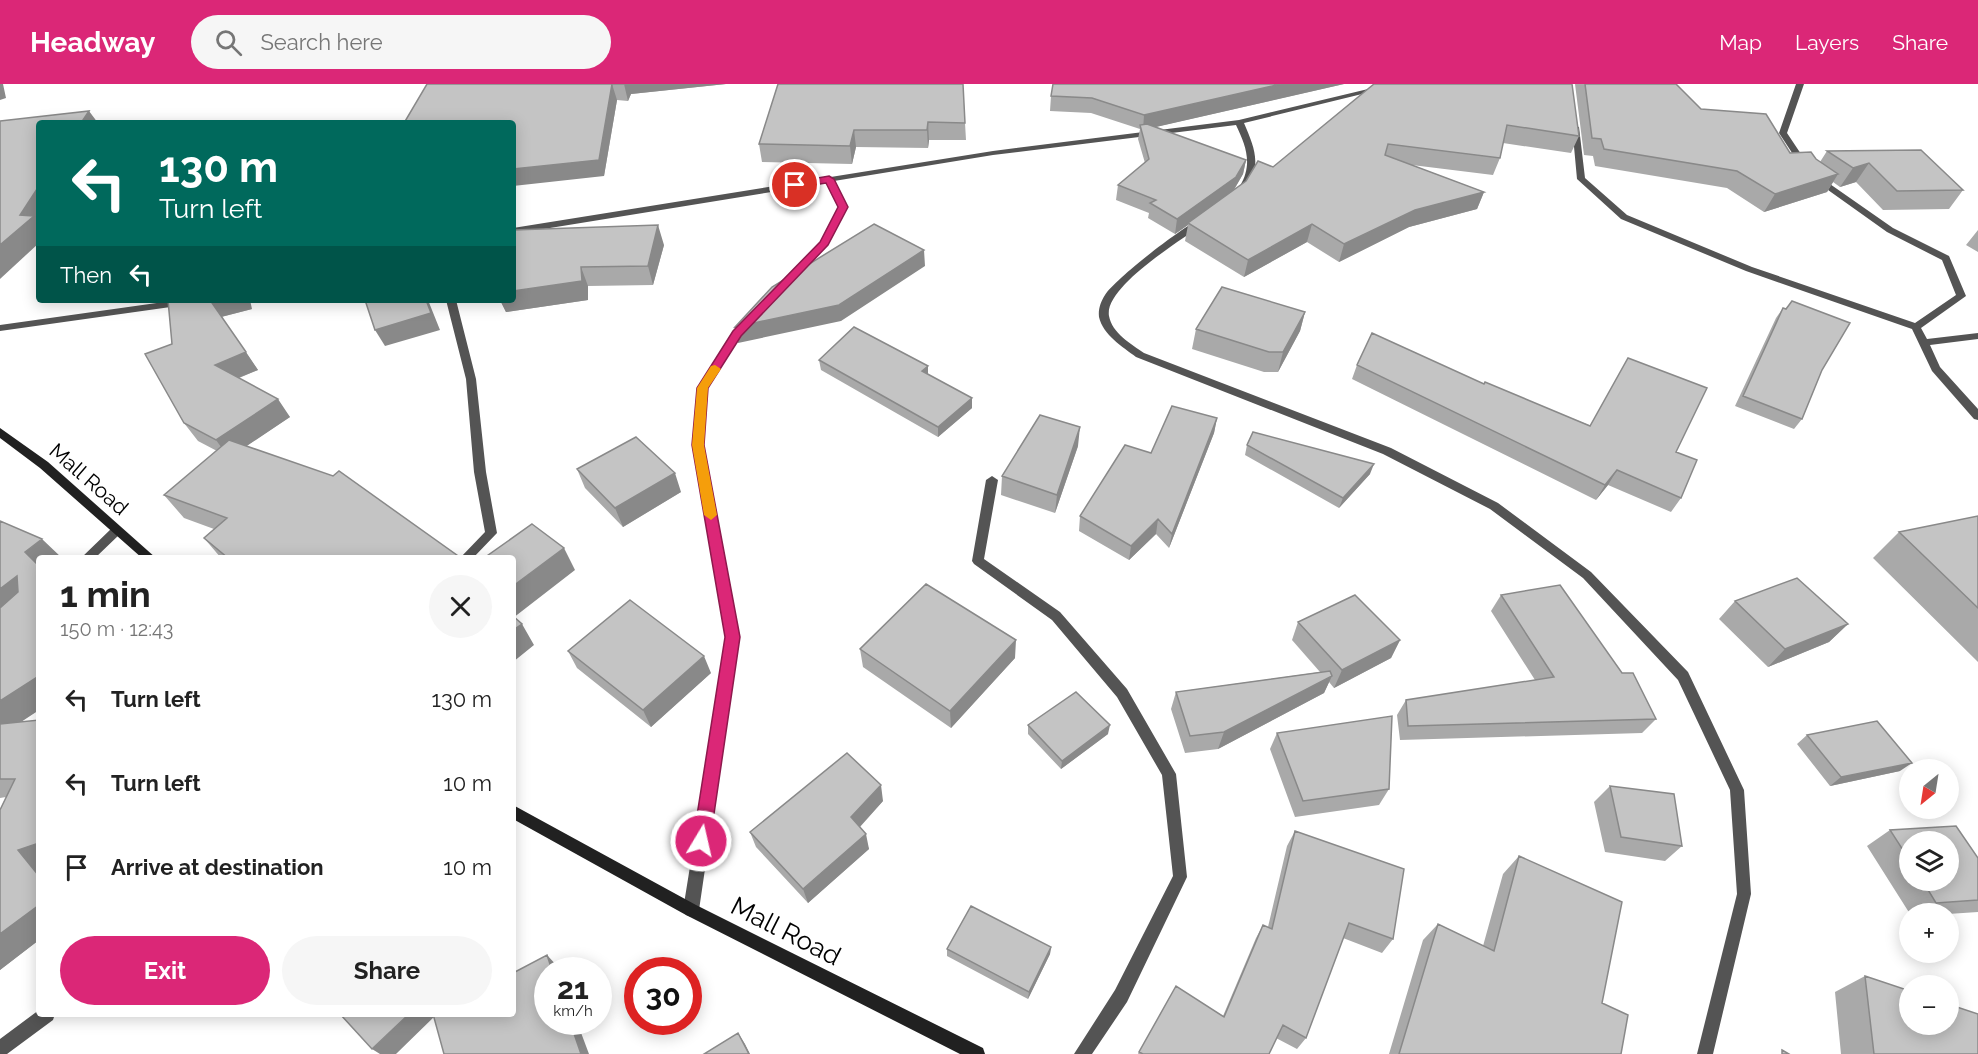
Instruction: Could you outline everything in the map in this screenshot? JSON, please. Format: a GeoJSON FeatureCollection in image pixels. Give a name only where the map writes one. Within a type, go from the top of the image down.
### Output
{"type":"FeatureCollection","features":[{"type":"Feature","properties":{"kind":"street"},"geometry":{"type":"LineString","coordinates":[[516,231],[993,153],[1239,122],[1399,84]]}},
{"type":"Feature","properties":{"kind":"street"},"geometry":{"type":"LineString","coordinates":[[1800,84],[1783,133],[1809,172],[1890,230],[1946,258],[1961,296],[1916,327]]}},
{"type":"Feature","properties":{"kind":"street"},"geometry":{"type":"LineString","coordinates":[[1574,111],[1581,179],[1624,217],[1749,269],[1916,327],[1936,369],[1978,416]]}},
{"type":"Feature","properties":{"kind":"street"},"geometry":{"type":"LineString","coordinates":[[1238,195],[1251,176],[1254,157],[1239,122]]}},
{"type":"Feature","properties":{"kind":"street"},"geometry":{"type":"LineString","coordinates":[[777,292],[825,243],[843,207],[829,179]]}},
{"type":"Feature","properties":{"kind":"street"},"geometry":{"type":"LineString","coordinates":[[1210,215],[1119,282],[1107,295],[1104,311],[1108,327],[1120,342],[1140,356],[1387,451],[1494,506],[1587,575],[1683,676],[1737,790],[1744,894],[1705,1054]]}},
{"type":"Feature","properties":{"kind":"street"},"geometry":{"type":"LineString","coordinates":[[0,328],[178,303]]}},
{"type":"Feature","properties":{"kind":"street"},"geometry":{"type":"LineString","coordinates":[[452,303],[471,379],[480,472],[491,532],[469,555]]}},
{"type":"Feature","properties":{"kind":"street"},"geometry":{"type":"LineString","coordinates":[[691,909],[732,637],[698,445],[702,388],[737,333],[753,317]]}},
{"type":"Feature","properties":{"kind":"street"},"geometry":{"type":"LineString","coordinates":[[1924,343],[1978,336]]}},
{"type":"Feature","properties":{"kind":"street","name":"Mall Road"},"geometry":{"type":"LineString","coordinates":[[0,432],[44,465],[116,531],[146,555]]}},
{"type":"Feature","properties":{"kind":"street"},"geometry":{"type":"LineString","coordinates":[[992,480],[978,561],[1056,616],[1122,693],[1169,774],[1180,877],[1120,996],[1082,1054]]}},
{"type":"Feature","properties":{"kind":"street"},"geometry":{"type":"LineString","coordinates":[[90,555],[116,531]]}},
{"type":"Feature","properties":{"kind":"street","name":"Mall Road"},"geometry":{"type":"LineString","coordinates":[[516,814],[691,909],[977,1054]]}},
{"type":"Feature","properties":{"kind":"street"},"geometry":{"type":"LineString","coordinates":[[0,1049],[43,1017]]}},
{"type":"Feature","properties":{"kind":"building"},"geometry":{"type":"Polygon","coordinates":[[[427,84],[612,84],[599,160],[516,169],[516,120],[406,120],[427,84]]]}},
{"type":"Feature","properties":{"kind":"building"},"geometry":{"type":"Polygon","coordinates":[[[778,84],[963,84],[965,123],[928,122],[927,130],[854,130],[850,146],[759,144],[778,84]]]}},
{"type":"Feature","properties":{"kind":"building"},"geometry":{"type":"Polygon","coordinates":[[[1053,84],[1281,84],[1144,115],[1092,98],[1051,96],[1053,84]]]}},
{"type":"Feature","properties":{"kind":"building"},"geometry":{"type":"Polygon","coordinates":[[[1374,84],[1572,84],[1579,136],[1507,125],[1500,158],[1388,144],[1385,155],[1484,192],[1415,210],[1344,244],[1312,224],[1248,260],[1188,223],[1246,181],[1258,161],[1273,167],[1374,84]]]}},
{"type":"Feature","properties":{"kind":"building"},"geometry":{"type":"Polygon","coordinates":[[[1585,84],[1676,84],[1701,109],[1766,114],[1790,153],[1811,152],[1816,159],[1838,174],[1775,194],[1737,171],[1604,149],[1601,139],[1592,138],[1585,84]]]}},
{"type":"Feature","properties":{"kind":"building"},"geometry":{"type":"Polygon","coordinates":[[[89,111],[83,120],[36,120],[36,191],[20,215],[34,216],[0,245],[0,121],[89,111]]]}},
{"type":"Feature","properties":{"kind":"building"},"geometry":{"type":"Polygon","coordinates":[[[1147,124],[1246,160],[1236,177],[1177,219],[1150,203],[1156,200],[1118,185],[1149,159],[1140,125],[1147,124]]]}},
{"type":"Feature","properties":{"kind":"building"},"geometry":{"type":"Polygon","coordinates":[[[1921,150],[1963,190],[1897,191],[1869,163],[1853,168],[1827,151],[1921,150]]]}},
{"type":"Feature","properties":{"kind":"building"},"geometry":{"type":"Polygon","coordinates":[[[874,224],[924,250],[839,305],[735,327],[772,287],[874,224]]]}},
{"type":"Feature","properties":{"kind":"building"},"geometry":{"type":"Polygon","coordinates":[[[658,225],[648,266],[581,267],[582,281],[516,291],[516,230],[658,225]]]}},
{"type":"Feature","properties":{"kind":"building"},"geometry":{"type":"Polygon","coordinates":[[[1222,287],[1305,312],[1283,352],[1269,352],[1196,329],[1222,287]]]}},
{"type":"Feature","properties":{"kind":"building"},"geometry":{"type":"Polygon","coordinates":[[[1792,301],[1850,323],[1822,370],[1802,419],[1743,396],[1783,308],[1786,309],[1792,301]]]}},
{"type":"Feature","properties":{"kind":"building"},"geometry":{"type":"Polygon","coordinates":[[[168,303],[212,303],[246,352],[215,365],[278,399],[216,440],[184,423],[145,354],[172,344],[168,303]]]}},
{"type":"Feature","properties":{"kind":"building"},"geometry":{"type":"Polygon","coordinates":[[[366,303],[427,303],[431,313],[375,330],[366,303]]]}},
{"type":"Feature","properties":{"kind":"building"},"geometry":{"type":"Polygon","coordinates":[[[854,327],[928,366],[922,371],[972,398],[938,427],[819,360],[854,327]]]}},
{"type":"Feature","properties":{"kind":"building"},"geometry":{"type":"Polygon","coordinates":[[[1372,333],[1484,384],[1485,382],[1590,426],[1628,358],[1707,388],[1676,452],[1697,460],[1681,498],[1617,470],[1605,485],[1357,365],[1372,333]]]}},
{"type":"Feature","properties":{"kind":"building"},"geometry":{"type":"Polygon","coordinates":[[[1172,406],[1217,418],[1172,534],[1158,519],[1131,546],[1080,516],[1125,445],[1151,453],[1172,406]]]}},
{"type":"Feature","properties":{"kind":"building"},"geometry":{"type":"Polygon","coordinates":[[[1040,415],[1080,427],[1057,495],[1002,476],[1040,415]]]}},
{"type":"Feature","properties":{"kind":"building"},"geometry":{"type":"Polygon","coordinates":[[[1253,432],[1374,464],[1343,498],[1247,445],[1253,432]]]}},
{"type":"Feature","properties":{"kind":"building"},"geometry":{"type":"Polygon","coordinates":[[[636,437],[675,473],[615,508],[577,469],[636,437]]]}},
{"type":"Feature","properties":{"kind":"building"},"geometry":{"type":"Polygon","coordinates":[[[229,440],[333,476],[339,471],[457,555],[224,555],[204,538],[227,518],[164,495],[229,440]]]}},
{"type":"Feature","properties":{"kind":"building"},"geometry":{"type":"Polygon","coordinates":[[[1978,516],[1978,608],[1899,532],[1978,516]]]}},
{"type":"Feature","properties":{"kind":"building"},"geometry":{"type":"Polygon","coordinates":[[[0,521],[42,539],[25,552],[36,563],[36,678],[0,701],[0,608],[18,592],[17,576],[0,589],[0,521]]]}},
{"type":"Feature","properties":{"kind":"building"},"geometry":{"type":"Polygon","coordinates":[[[532,524],[564,548],[516,584],[516,555],[488,555],[532,524]]]}},
{"type":"Feature","properties":{"kind":"building"},"geometry":{"type":"Polygon","coordinates":[[[1797,578],[1848,624],[1785,649],[1735,601],[1797,578]]]}},
{"type":"Feature","properties":{"kind":"building"},"geometry":{"type":"Polygon","coordinates":[[[926,584],[1016,640],[950,711],[860,649],[926,584]]]}},
{"type":"Feature","properties":{"kind":"building"},"geometry":{"type":"Polygon","coordinates":[[[1560,585],[1622,673],[1633,673],[1656,719],[1408,726],[1406,700],[1554,677],[1501,595],[1560,585]]]}},
{"type":"Feature","properties":{"kind":"building"},"geometry":{"type":"Polygon","coordinates":[[[1355,595],[1400,640],[1342,670],[1298,622],[1355,595]]]}},
{"type":"Feature","properties":{"kind":"building"},"geometry":{"type":"Polygon","coordinates":[[[630,600],[704,656],[643,710],[568,651],[630,600]]]}},
{"type":"Feature","properties":{"kind":"building"},"geometry":{"type":"Polygon","coordinates":[[[516,619],[522,624],[516,628],[516,619]]]}},
{"type":"Feature","properties":{"kind":"building"},"geometry":{"type":"Polygon","coordinates":[[[1330,671],[1332,676],[1224,732],[1190,736],[1176,692],[1330,671]]]}},
{"type":"Feature","properties":{"kind":"building"},"geometry":{"type":"Polygon","coordinates":[[[1076,692],[1110,725],[1062,761],[1028,725],[1076,692]]]}},
{"type":"Feature","properties":{"kind":"building"},"geometry":{"type":"Polygon","coordinates":[[[1392,716],[1389,789],[1303,801],[1277,733],[1392,716]]]}},
{"type":"Feature","properties":{"kind":"building"},"geometry":{"type":"Polygon","coordinates":[[[36,720],[36,844],[18,850],[36,872],[36,907],[0,934],[0,810],[15,779],[0,779],[0,724],[36,720]]]}},
{"type":"Feature","properties":{"kind":"building"},"geometry":{"type":"Polygon","coordinates":[[[1877,721],[1909,759],[1899,759],[1899,766],[1841,777],[1807,735],[1877,721]]]}},
{"type":"Feature","properties":{"kind":"building"},"geometry":{"type":"Polygon","coordinates":[[[847,753],[881,785],[851,817],[866,834],[803,889],[750,832],[847,753]]]}},
{"type":"Feature","properties":{"kind":"building"},"geometry":{"type":"Polygon","coordinates":[[[1610,786],[1674,794],[1682,846],[1621,837],[1610,786]]]}},
{"type":"Feature","properties":{"kind":"building"},"geometry":{"type":"Polygon","coordinates":[[[1956,826],[1978,858],[1978,900],[1936,903],[1929,891],[1959,891],[1959,831],[1899,831],[1899,844],[1890,830],[1956,826]]]}},
{"type":"Feature","properties":{"kind":"building"},"geometry":{"type":"Polygon","coordinates":[[[1295,831],[1404,869],[1393,939],[1349,923],[1306,1038],[1283,1025],[1269,1054],[1143,1054],[1139,1052],[1176,986],[1224,1017],[1263,925],[1272,929],[1295,831]]]}},
{"type":"Feature","properties":{"kind":"building"},"geometry":{"type":"Polygon","coordinates":[[[1519,856],[1622,902],[1602,1003],[1628,1015],[1621,1054],[1399,1054],[1438,924],[1494,951],[1519,856]]]}},
{"type":"Feature","properties":{"kind":"building"},"geometry":{"type":"Polygon","coordinates":[[[971,906],[1051,947],[1029,992],[947,949],[971,906]]]}},
{"type":"Feature","properties":{"kind":"building"},"geometry":{"type":"Polygon","coordinates":[[[534,962],[534,1035],[574,1035],[581,1054],[444,1054],[434,1017],[516,1017],[516,971],[534,962]]]}},
{"type":"Feature","properties":{"kind":"building"},"geometry":{"type":"Polygon","coordinates":[[[1865,976],[1899,987],[1899,1035],[1959,1035],[1959,1008],[1978,1014],[1978,1054],[1874,1054],[1865,976]]]}},
{"type":"Feature","properties":{"kind":"building"},"geometry":{"type":"Polygon","coordinates":[[[343,1017],[406,1017],[372,1049],[343,1017]]]}},
{"type":"Feature","properties":{"kind":"building"},"geometry":{"type":"Polygon","coordinates":[[[738,1033],[749,1054],[704,1054],[738,1033]]]}},
{"type":"Feature","properties":{"kind":"slow traffic"},"geometry":{"type":"LineString","coordinates":[[711,515],[698,445],[702,388],[715,369]]}},
{"type":"Feature","properties":{"kind":"route"},"geometry":{"type":"LineString","coordinates":[[701,841],[732,637],[698,445],[702,388],[737,333],[825,243],[843,207],[829,179],[795,185]]}}]}
